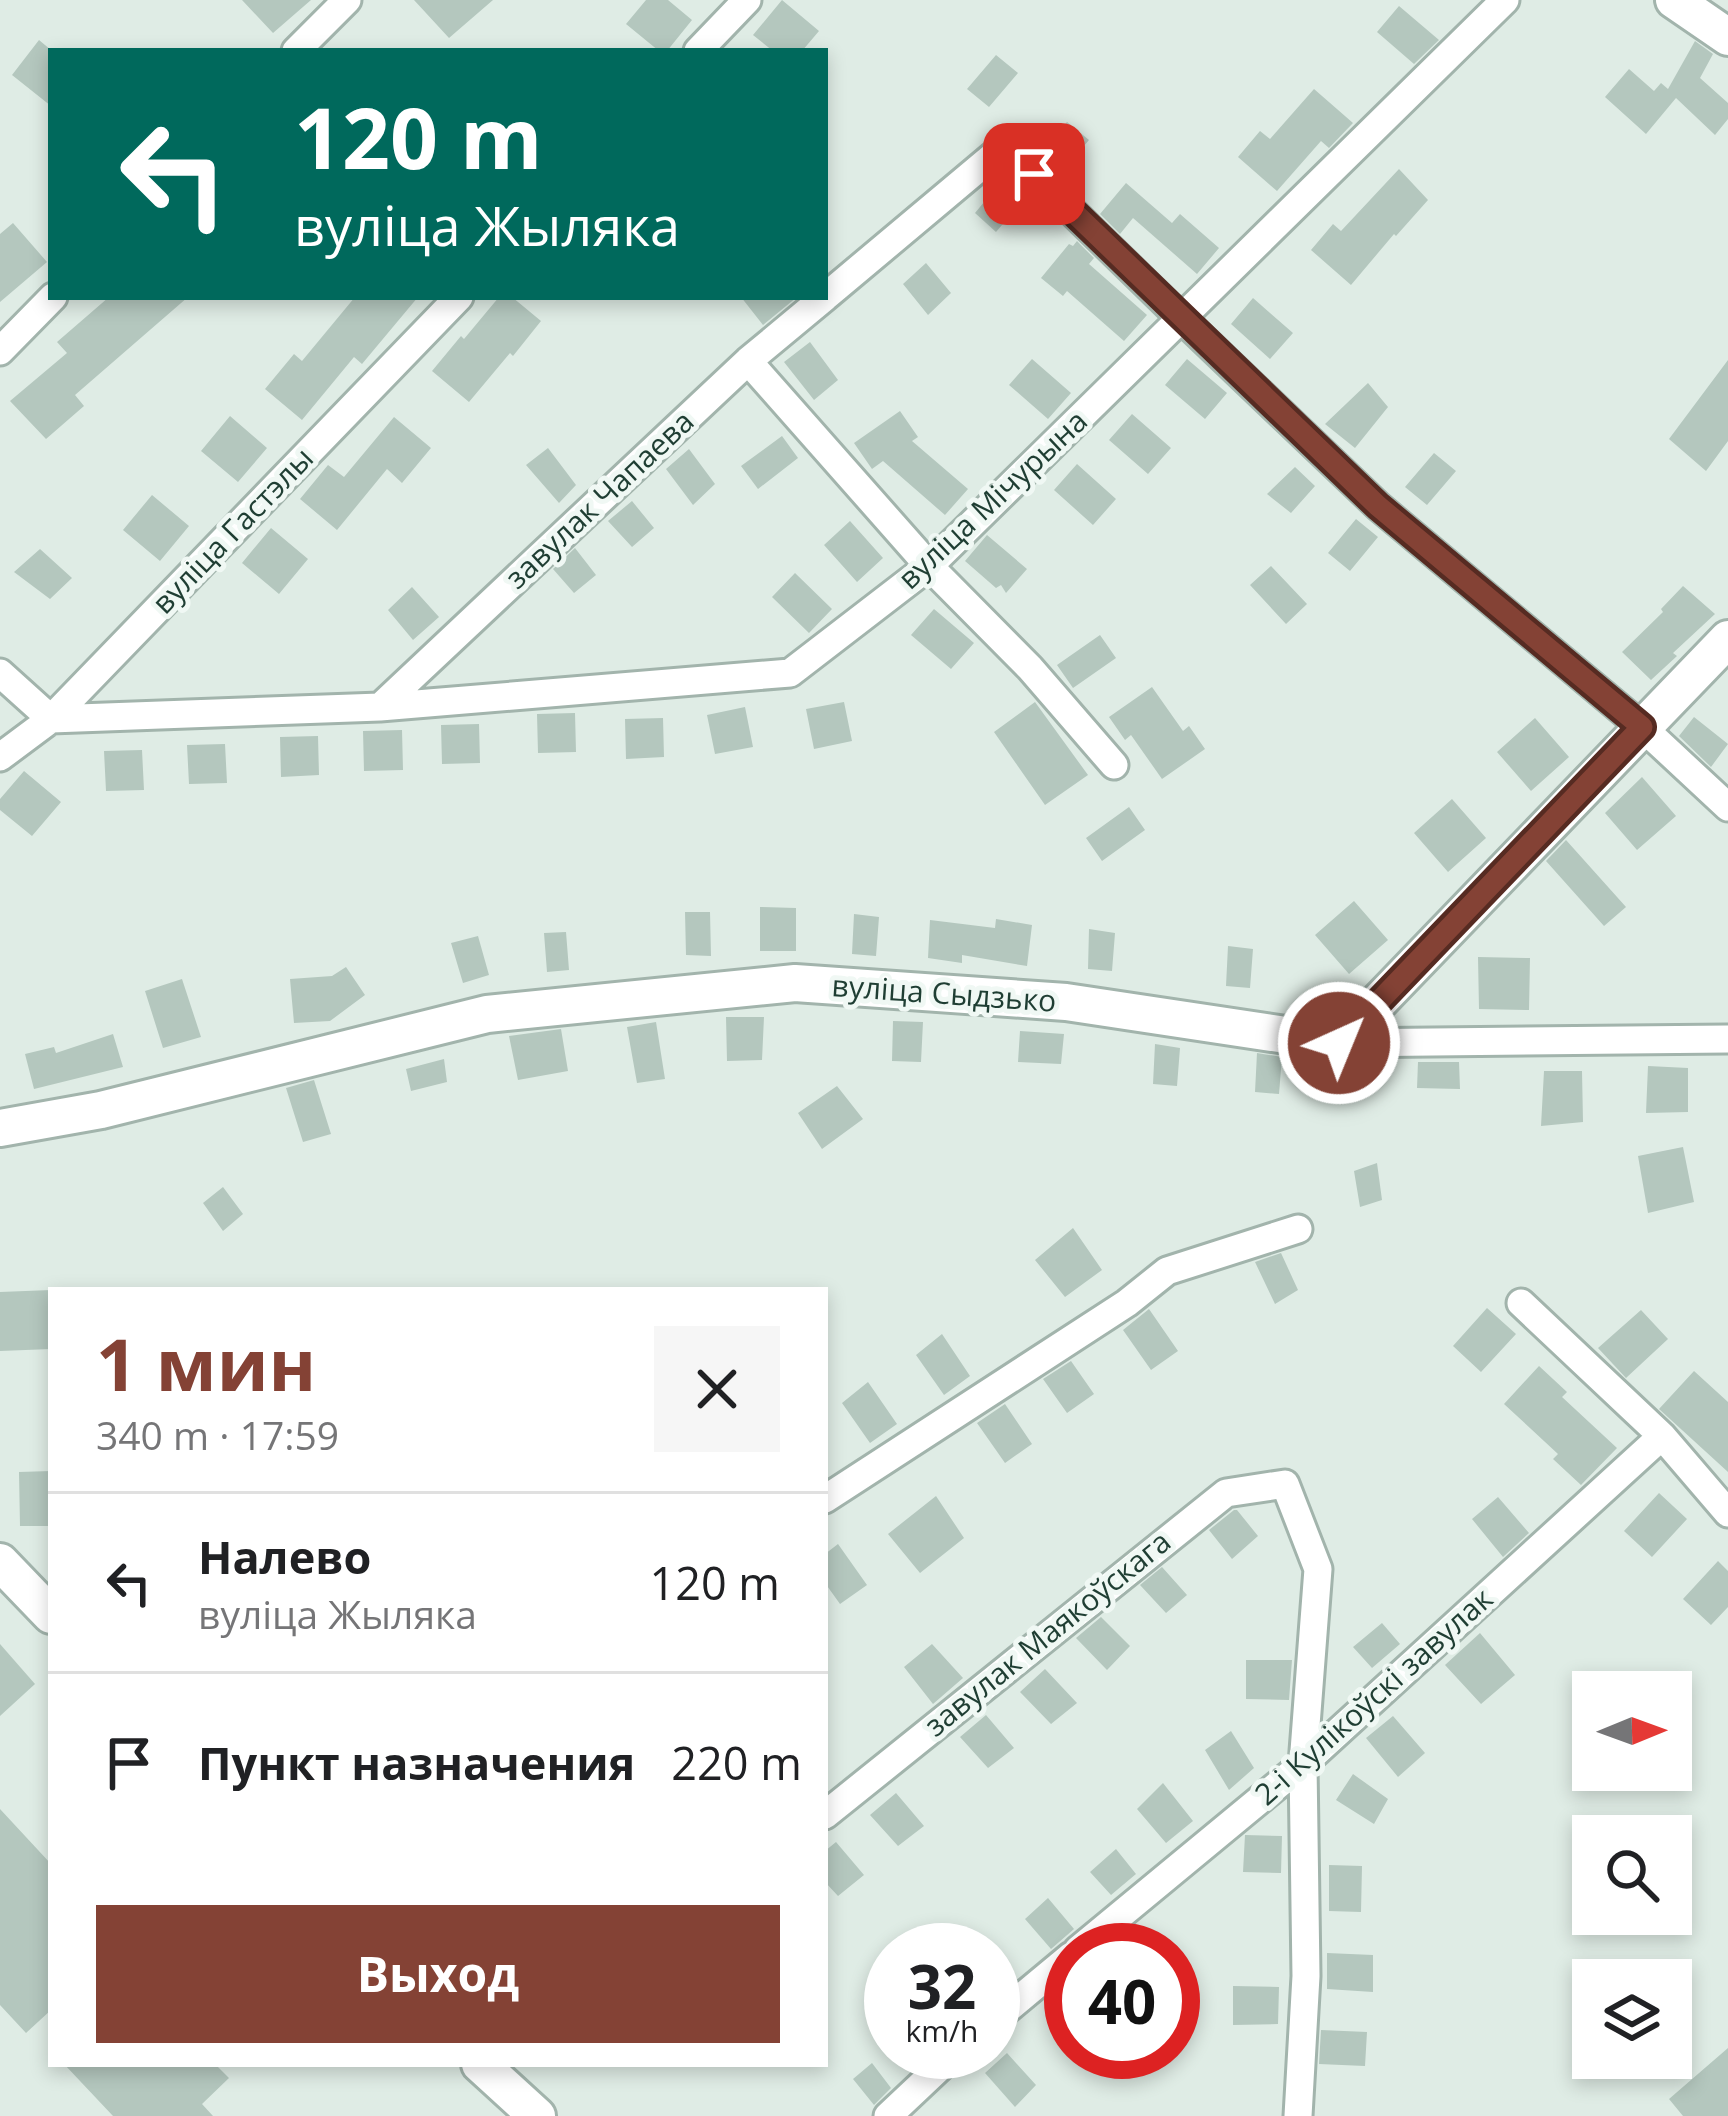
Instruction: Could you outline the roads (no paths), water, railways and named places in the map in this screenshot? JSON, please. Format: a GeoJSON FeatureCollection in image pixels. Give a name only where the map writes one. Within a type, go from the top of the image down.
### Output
{"type":"FeatureCollection","features":[{"type":"Feature","properties":{"kind":"street"},"geometry":{"type":"LineString","coordinates":[[299,48],[347,0]]}},
{"type":"Feature","properties":{"kind":"street"},"geometry":{"type":"LineString","coordinates":[[701,48],[747,0]]}},
{"type":"Feature","properties":{"kind":"street","name":"вуліца Мічурына"},"geometry":{"type":"LineString","coordinates":[[51,719],[380,707],[790,673],[929,566],[1504,0]]}},
{"type":"Feature","properties":{"kind":"street"},"geometry":{"type":"LineString","coordinates":[[1674,0],[1728,37]]}},
{"type":"Feature","properties":{"kind":"street","name":"завулак Чапаева"},"geometry":{"type":"LineString","coordinates":[[828,294],[1005,146],[1180,317]]}},
{"type":"Feature","properties":{"kind":"street"},"geometry":{"type":"LineString","coordinates":[[0,351],[50,300]]}},
{"type":"Feature","properties":{"kind":"street","name":"вуліца Гастэлы"},"geometry":{"type":"LineString","coordinates":[[0,757],[51,719],[456,300]]}},
{"type":"Feature","properties":{"kind":"street","name":"завулак Чапаева"},"geometry":{"type":"LineString","coordinates":[[380,707],[748,361],[821,300]]}},
{"type":"Feature","properties":{"kind":"street"},"geometry":{"type":"LineString","coordinates":[[1180,317],[1378,506],[1642,727],[1728,807]]}},
{"type":"Feature","properties":{"kind":"street"},"geometry":{"type":"LineString","coordinates":[[748,361],[1114,765]]}},
{"type":"Feature","properties":{"kind":"street"},"geometry":{"type":"LineString","coordinates":[[1339,1043],[1728,639]]}},
{"type":"Feature","properties":{"kind":"street"},"geometry":{"type":"LineString","coordinates":[[0,673],[51,719]]}},
{"type":"Feature","properties":{"kind":"street","name":"вуліца Сыдзько"},"geometry":{"type":"LineString","coordinates":[[0,1128],[101,1110],[487,1014],[794,983],[1066,1002],[1339,1043]]}},
{"type":"Feature","properties":{"kind":"street"},"geometry":{"type":"LineString","coordinates":[[1339,1043],[1728,1039]]}},
{"type":"Feature","properties":{"kind":"street"},"geometry":{"type":"LineString","coordinates":[[828,1497],[1127,1303],[1167,1271],[1298,1228]]}},
{"type":"Feature","properties":{"kind":"street"},"geometry":{"type":"LineString","coordinates":[[1520,1303],[1662,1436],[1728,1513]]}},
{"type":"Feature","properties":{"kind":"street","name":"2-і Кулікоўскі завулак"},"geometry":{"type":"LineString","coordinates":[[1110,1923],[1393,1684],[1662,1436]]}},
{"type":"Feature","properties":{"kind":"street","name":"завулак Маякоўскага"},"geometry":{"type":"LineString","coordinates":[[828,1813],[1226,1493],[1285,1484],[1318,1569],[1303,1763]]}},
{"type":"Feature","properties":{"kind":"street"},"geometry":{"type":"LineString","coordinates":[[0,1562],[48,1612]]}},
{"type":"Feature","properties":{"kind":"street"},"geometry":{"type":"LineString","coordinates":[[1298,2116],[1306,1976],[1303,1763]]}},
{"type":"Feature","properties":{"kind":"street"},"geometry":{"type":"LineString","coordinates":[[1020,1998],[1044,1978]]}},
{"type":"Feature","properties":{"kind":"street"},"geometry":{"type":"LineString","coordinates":[[494,2068],[537,2116]]}},
{"type":"Feature","properties":{"kind":"street"},"geometry":{"type":"LineString","coordinates":[[888,2116],[927,2079]]}}]}
